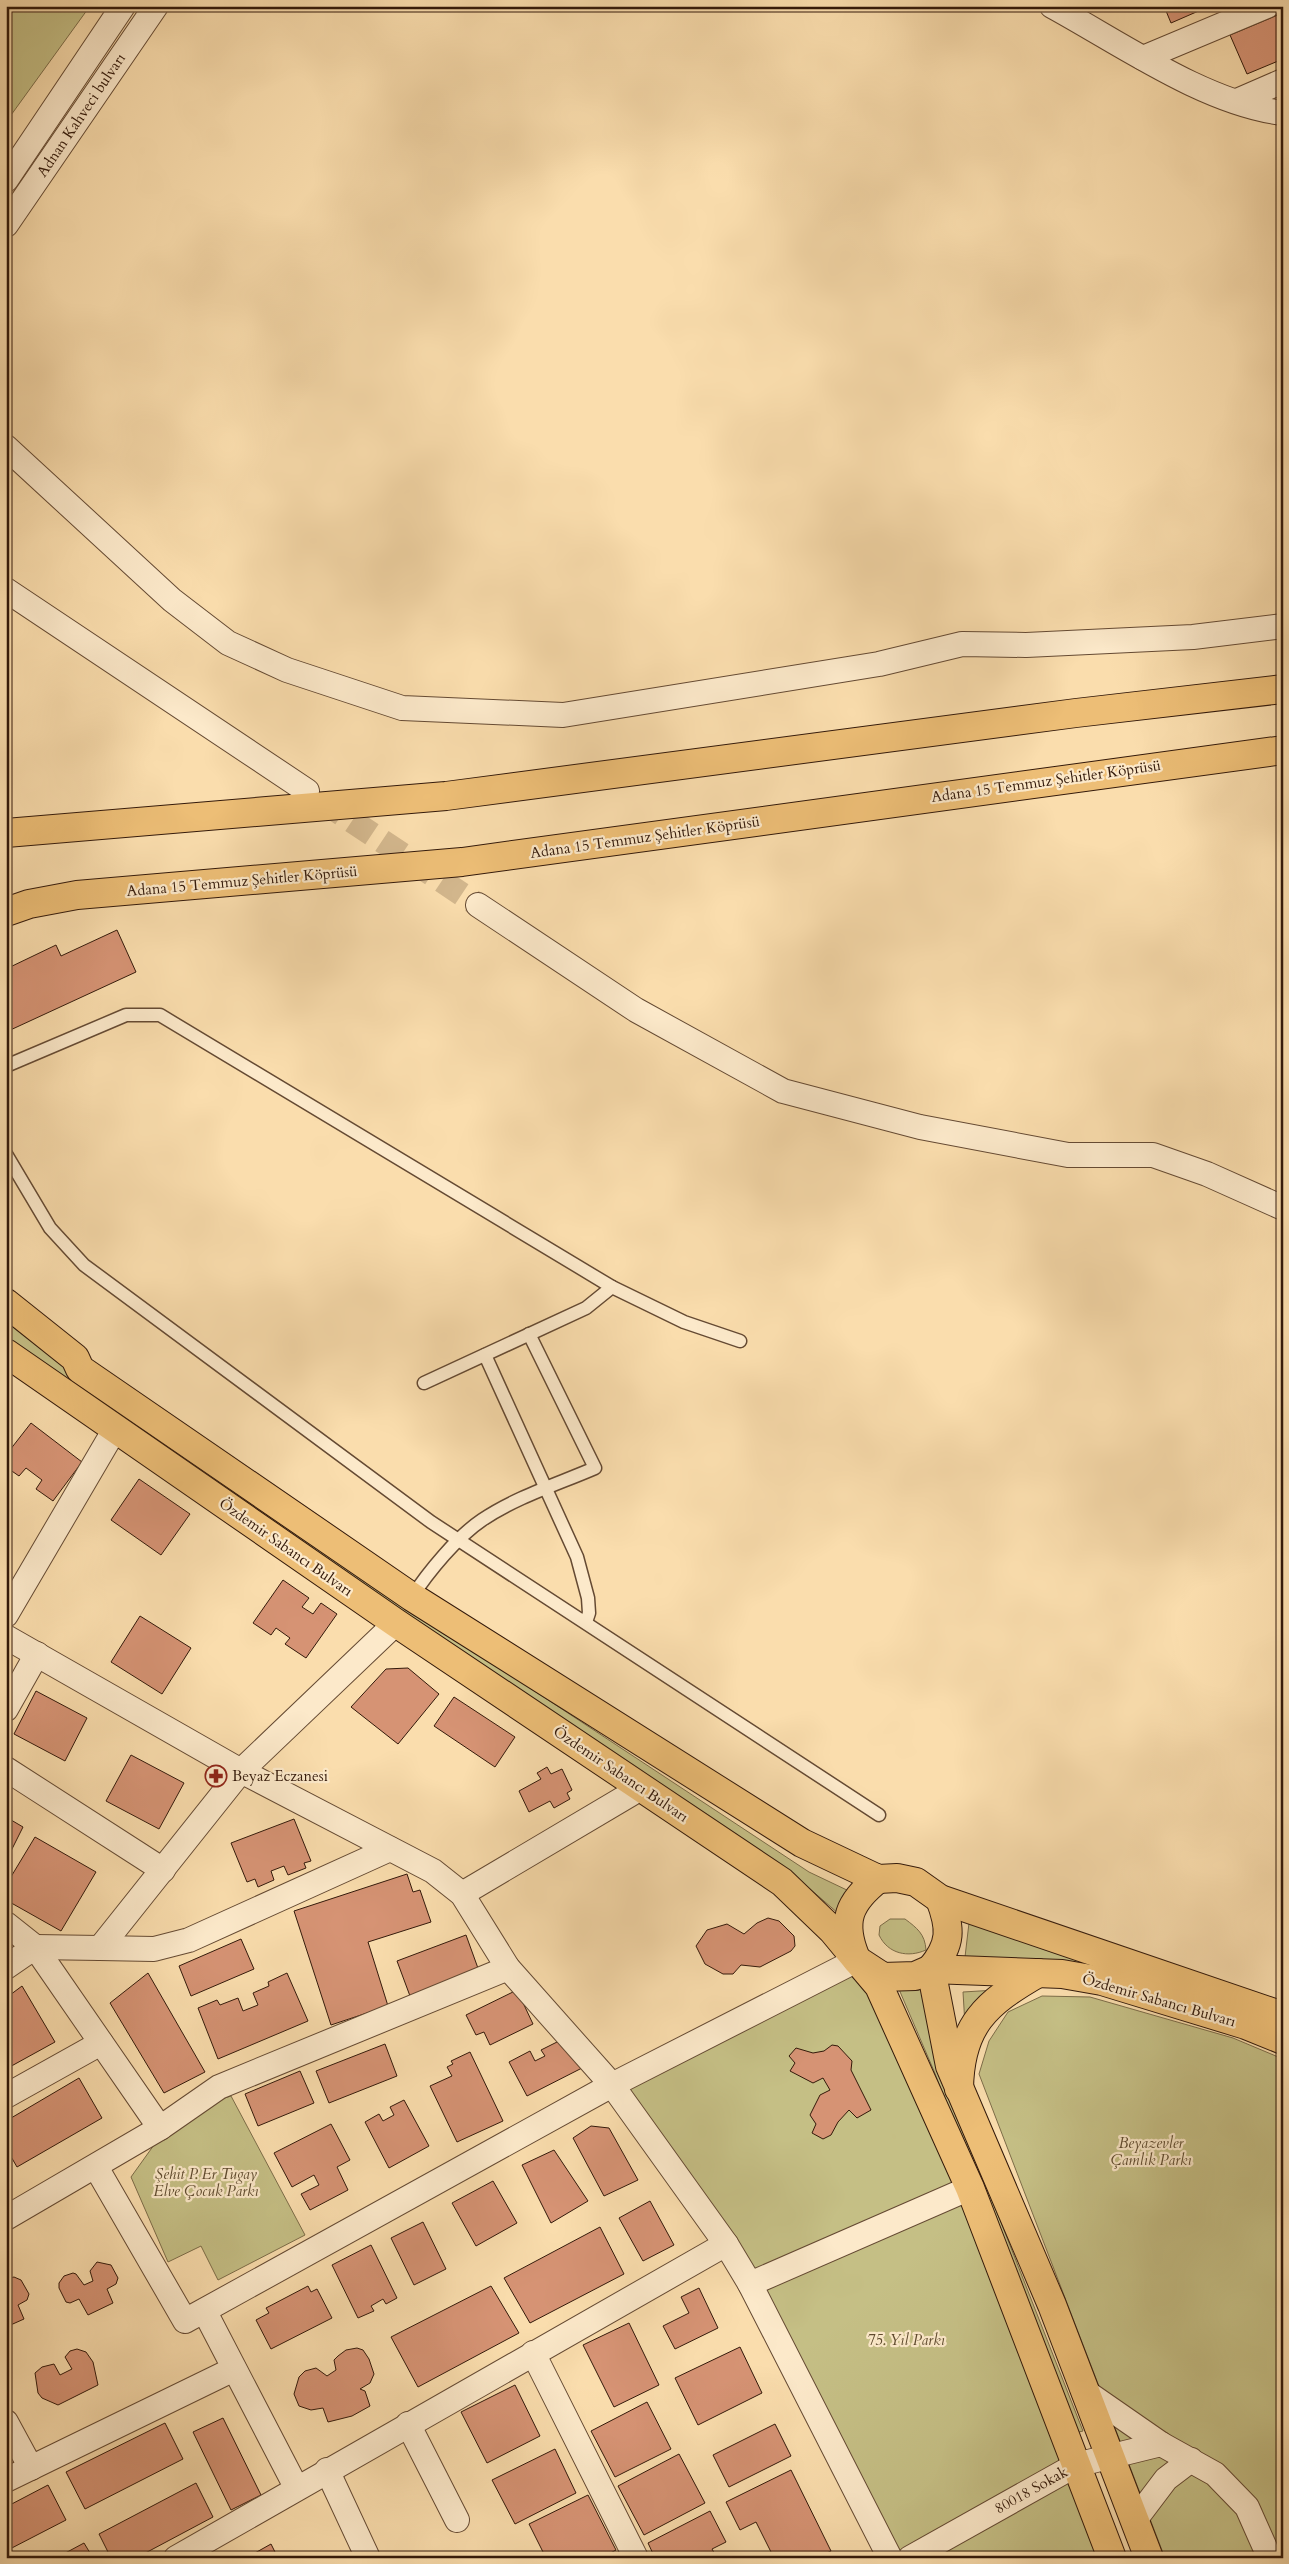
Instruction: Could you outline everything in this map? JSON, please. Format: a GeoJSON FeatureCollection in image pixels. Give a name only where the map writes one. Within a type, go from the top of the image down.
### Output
{"type":"FeatureCollection","features":[{"type":"Feature","properties":{"kind":"main road"},"geometry":{"type":"LineString","coordinates":[[6,833],[446,796],[478,790],[1076,713],[1283,689]]}},
{"type":"Feature","properties":{"kind":"main road","name":"Adana 15 Temmuz Şehitler Köprüsü"},"geometry":{"type":"LineString","coordinates":[[6,912],[29,904],[77,895],[489,859],[1283,750]]}},
{"type":"Feature","properties":{"kind":"main road","name":"Özdemir Sabancı Bulvarı"},"geometry":{"type":"LineString","coordinates":[[6,1303],[76,1358],[80,1369],[412,1597],[802,1843],[878,1879],[897,1878],[916,1882],[940,1899],[1283,2016]]}},
{"type":"Feature","properties":{"kind":"main road","name":"Özdemir Sabancı Bulvarı"},"geometry":{"type":"LineString","coordinates":[[6,1354],[396,1623],[782,1882],[833,1931],[857,1960],[883,1977],[915,1976],[931,1968],[1062,1974],[1102,1981],[1246,2025],[1283,2040]]}},
{"type":"Feature","properties":{"kind":"main road"},"geometry":{"type":"LineString","coordinates":[[878,1879],[864,1891],[853,1906],[847,1922],[848,1939],[857,1960],[879,1986],[970,2188],[1112,2558]]}},
{"type":"Feature","properties":{"kind":"main road"},"geometry":{"type":"LineString","coordinates":[[940,1899],[948,1919],[948,1938],[943,1955],[931,1968],[950,2066],[1052,2305],[1112,2457],[1149,2558]]}},
{"type":"Feature","properties":{"kind":"main road"},"geometry":{"type":"LineString","coordinates":[[959,2089],[963,2050],[969,2033],[980,2015],[997,1998],[1038,1973]]}},
{"type":"Feature","properties":{"kind":"street","name":"Adnan Kahveci bulvarı"},"geometry":{"type":"LineString","coordinates":[[6,180],[123,6]]}},
{"type":"Feature","properties":{"kind":"street","name":"Adnan Kahveci bulvarı"},"geometry":{"type":"LineString","coordinates":[[6,225],[156,6]]}},
{"type":"Feature","properties":{"kind":"street"},"geometry":{"type":"LineString","coordinates":[[1143,58],[1267,6]]}},
{"type":"Feature","properties":{"kind":"street"},"geometry":{"type":"LineString","coordinates":[[1057,7],[1178,78],[1237,101],[1268,111],[1283,113]]}},
{"type":"Feature","properties":{"kind":"street"},"geometry":{"type":"LineString","coordinates":[[1237,101],[1283,81]]}},
{"type":"Feature","properties":{"kind":"street"},"geometry":{"type":"LineString","coordinates":[[6,447],[172,600],[228,642],[287,670],[402,708],[563,715],[879,664],[962,644],[1026,645],[1193,637],[1283,626]]}},
{"type":"Feature","properties":{"kind":"street"},"geometry":{"type":"LineString","coordinates":[[6,590],[307,791]]}},
{"type":"Feature","properties":{"kind":"street"},"geometry":{"type":"LineString","coordinates":[[478,906],[636,1010],[782,1092],[920,1127],[1068,1155],[1153,1155],[1207,1174],[1283,1208]]}},
{"type":"Feature","properties":{"kind":"street"},"geometry":{"type":"LineString","coordinates":[[6,1615],[116,1429]]}},
{"type":"Feature","properties":{"kind":"street"},"geometry":{"type":"LineString","coordinates":[[100,1948],[241,1771],[396,1623]]}},
{"type":"Feature","properties":{"kind":"street"},"geometry":{"type":"LineString","coordinates":[[6,1636],[241,1771],[433,1871],[462,1894],[508,1968],[612,2086],[726,2244],[750,2284],[890,2558]]}},
{"type":"Feature","properties":{"kind":"street"},"geometry":{"type":"LineString","coordinates":[[6,1709],[37,1654]]}},
{"type":"Feature","properties":{"kind":"street"},"geometry":{"type":"LineString","coordinates":[[6,1769],[163,1870]]}},
{"type":"Feature","properties":{"kind":"street"},"geometry":{"type":"LineString","coordinates":[[462,1894],[641,1788]]}},
{"type":"Feature","properties":{"kind":"street"},"geometry":{"type":"LineString","coordinates":[[6,1967],[36,1947],[154,1949],[189,1940],[390,1849]]}},
{"type":"Feature","properties":{"kind":"street"},"geometry":{"type":"LineString","coordinates":[[6,1924],[36,1947],[160,2128]]}},
{"type":"Feature","properties":{"kind":"street"},"geometry":{"type":"LineString","coordinates":[[96,2167],[185,2321],[205,2312],[612,2086],[857,1960]]}},
{"type":"Feature","properties":{"kind":"street"},"geometry":{"type":"LineString","coordinates":[[6,2218],[160,2128],[219,2087],[508,1968]]}},
{"type":"Feature","properties":{"kind":"street"},"geometry":{"type":"LineString","coordinates":[[6,2096],[101,2042]]}},
{"type":"Feature","properties":{"kind":"street"},"geometry":{"type":"LineString","coordinates":[[750,2284],[970,2188]]}},
{"type":"Feature","properties":{"kind":"street"},"geometry":{"type":"LineString","coordinates":[[176,2558],[296,2487],[726,2244]]}},
{"type":"Feature","properties":{"kind":"street"},"geometry":{"type":"LineString","coordinates":[[205,2312],[296,2487]]}},
{"type":"Feature","properties":{"kind":"street"},"geometry":{"type":"LineString","coordinates":[[533,2353],[636,2558]]}},
{"type":"Feature","properties":{"kind":"street"},"geometry":{"type":"LineString","coordinates":[[6,2480],[234,2369]]}},
{"type":"Feature","properties":{"kind":"street"},"geometry":{"type":"LineString","coordinates":[[1086,2392],[1161,2444],[1215,2474],[1247,2506],[1267,2552],[1266,2558]]}},
{"type":"Feature","properties":{"kind":"street"},"geometry":{"type":"LineString","coordinates":[[6,2422],[31,2468]]}},
{"type":"Feature","properties":{"kind":"street"},"geometry":{"type":"LineString","coordinates":[[408,2424],[457,2520]]}},
{"type":"Feature","properties":{"kind":"street","name":"80018 Sokak"},"geometry":{"type":"LineString","coordinates":[[910,2558],[1076,2465],[1161,2444]]}},
{"type":"Feature","properties":{"kind":"street"},"geometry":{"type":"LineString","coordinates":[[1136,2520],[1166,2479],[1191,2460]]}},
{"type":"Feature","properties":{"kind":"street"},"geometry":{"type":"LineString","coordinates":[[327,2470],[368,2558]]}},
{"type":"Feature","properties":{"kind":"lane"},"geometry":{"type":"LineString","coordinates":[[6,1066],[126,1015],[160,1015],[612,1287],[684,1322],[740,1341]]}},
{"type":"Feature","properties":{"kind":"lane"},"geometry":{"type":"LineString","coordinates":[[6,1154],[50,1228],[84,1265],[431,1522],[879,1815]]}},
{"type":"Feature","properties":{"kind":"lane"},"geometry":{"type":"LineString","coordinates":[[424,1383],[586,1308],[596,1302],[612,1287]]}},
{"type":"Feature","properties":{"kind":"lane"},"geometry":{"type":"LineString","coordinates":[[412,1597],[459,1539],[499,1510],[595,1468],[529,1334]]}},
{"type":"Feature","properties":{"kind":"lane"},"geometry":{"type":"LineString","coordinates":[[485,1354],[577,1557],[586,1585],[589,1613],[586,1622]]}},
{"type":"Feature","properties":{"kind":"green space"},"geometry":{"type":"Polygon","coordinates":[[[6,6],[90,6],[6,122],[6,6]]]}},
{"type":"Feature","properties":{"kind":"green space"},"geometry":{"type":"Polygon","coordinates":[[[6,1322],[530,1688],[809,1872],[851,1892],[839,1914],[802,1882],[181,1463],[6,1339],[6,1322]]]}},
{"type":"Feature","properties":{"kind":"green space"},"geometry":{"type":"Polygon","coordinates":[[[890,1919],[905,1919],[913,1925],[920,1932],[926,1950],[906,1954],[899,1953],[888,1946],[879,1935],[880,1926],[890,1919]]]}},
{"type":"Feature","properties":{"kind":"green space"},"geometry":{"type":"Polygon","coordinates":[[[969,1923],[1133,1978],[965,1957],[969,1923]]]}},
{"type":"Feature","properties":{"kind":"green space","name":"75. Yıl Parkı"},"geometry":{"type":"Polygon","coordinates":[[[857,1960],[970,2188],[1109,2558],[890,2558],[750,2284],[612,2085],[857,1960]]]}},
{"type":"Feature","properties":{"kind":"green space"},"geometry":{"type":"Polygon","coordinates":[[[898,1987],[929,1987],[941,2070],[1083,2431],[1075,2433],[934,2071],[898,1987]]]}},
{"type":"Feature","properties":{"kind":"green space"},"geometry":{"type":"Polygon","coordinates":[[[996,1990],[965,2025],[963,1992],[996,1990]]]}},
{"type":"Feature","properties":{"kind":"green space","name":"Beyazevler Çamlık Parkı"},"geometry":{"type":"Polygon","coordinates":[[[1042,1996],[1090,1997],[1233,2038],[1283,2059],[1283,2558],[1165,2558],[979,2074],[989,2041],[1008,2012],[1042,1996]]]}},
{"type":"Feature","properties":{"kind":"green space","name":"Şehit P. Er Tugay Elve Çocuk Parkı"},"geometry":{"type":"Polygon","coordinates":[[[231,2096],[305,2235],[218,2280],[201,2246],[168,2262],[131,2177],[169,2124],[183,2112],[231,2096]]]}},
{"type":"Feature","properties":{"kind":"building"},"geometry":{"type":"Polygon","coordinates":[[[1164,6],[1210,6],[1171,23],[1164,6]]]}},
{"type":"Feature","properties":{"kind":"building"},"geometry":{"type":"Polygon","coordinates":[[[1280,14],[1283,21],[1283,59],[1247,74],[1230,35],[1280,14]]]}},
{"type":"Feature","properties":{"kind":"building"},"geometry":{"type":"Polygon","coordinates":[[[117,930],[136,972],[6,1032],[6,981],[10,979],[6,969],[56,945],[61,956],[117,930]]]}},
{"type":"Feature","properties":{"kind":"building"},"geometry":{"type":"Polygon","coordinates":[[[31,1423],[82,1462],[53,1501],[36,1489],[42,1480],[26,1468],[19,1476],[6,1467],[6,1455],[31,1423]]]}},
{"type":"Feature","properties":{"kind":"building"},"geometry":{"type":"Polygon","coordinates":[[[139,1479],[190,1514],[161,1555],[111,1520],[139,1479]]]}},
{"type":"Feature","properties":{"kind":"building"},"geometry":{"type":"Polygon","coordinates":[[[283,1580],[309,1598],[302,1607],[313,1614],[321,1603],[337,1614],[306,1658],[285,1644],[290,1638],[276,1628],[271,1635],[253,1623],[283,1580]]]}},
{"type":"Feature","properties":{"kind":"building"},"geometry":{"type":"Polygon","coordinates":[[[140,1616],[191,1648],[162,1694],[111,1662],[140,1616]]]}},
{"type":"Feature","properties":{"kind":"building"},"geometry":{"type":"Polygon","coordinates":[[[408,1668],[439,1694],[398,1744],[351,1707],[386,1669],[408,1668]]]}},
{"type":"Feature","properties":{"kind":"building"},"geometry":{"type":"Polygon","coordinates":[[[36,1691],[87,1718],[65,1761],[14,1734],[36,1691]]]}},
{"type":"Feature","properties":{"kind":"building"},"geometry":{"type":"Polygon","coordinates":[[[454,1697],[515,1737],[495,1767],[434,1726],[454,1697]]]}},
{"type":"Feature","properties":{"kind":"building"},"geometry":{"type":"Polygon","coordinates":[[[131,1755],[184,1783],[159,1829],[106,1801],[131,1755]]]}},
{"type":"Feature","properties":{"kind":"building"},"geometry":{"type":"Polygon","coordinates":[[[547,1767],[551,1774],[562,1769],[572,1790],[567,1793],[570,1799],[554,1808],[550,1801],[529,1812],[519,1791],[541,1779],[537,1773],[547,1767]]]}},
{"type":"Feature","properties":{"kind":"building"},"geometry":{"type":"Polygon","coordinates":[[[6,1817],[23,1827],[6,1861],[6,1817]]]}},
{"type":"Feature","properties":{"kind":"building"},"geometry":{"type":"Polygon","coordinates":[[[294,1819],[311,1861],[304,1863],[306,1868],[288,1875],[284,1866],[271,1871],[274,1880],[258,1887],[255,1879],[247,1882],[231,1843],[294,1819]]]}},
{"type":"Feature","properties":{"kind":"building"},"geometry":{"type":"Polygon","coordinates":[[[35,1837],[96,1872],[61,1931],[6,1900],[6,1885],[35,1837]]]}},
{"type":"Feature","properties":{"kind":"building"},"geometry":{"type":"Polygon","coordinates":[[[407,1874],[413,1892],[420,1890],[431,1922],[368,1942],[388,2006],[331,2025],[294,1911],[407,1874]]]}},
{"type":"Feature","properties":{"kind":"building"},"geometry":{"type":"Polygon","coordinates":[[[768,1918],[779,1921],[794,1936],[795,1946],[791,1951],[760,1967],[741,1965],[733,1974],[723,1974],[705,1964],[696,1946],[707,1930],[727,1924],[744,1934],[757,1923],[768,1918]]]}},
{"type":"Feature","properties":{"kind":"building"},"geometry":{"type":"Polygon","coordinates":[[[466,1935],[479,1971],[410,1996],[397,1961],[466,1935]]]}},
{"type":"Feature","properties":{"kind":"building"},"geometry":{"type":"Polygon","coordinates":[[[241,1939],[254,1969],[191,1996],[179,1966],[241,1939]]]}},
{"type":"Feature","properties":{"kind":"building"},"geometry":{"type":"Polygon","coordinates":[[[148,1973],[205,2072],[164,2093],[110,2003],[148,1973]]]}},
{"type":"Feature","properties":{"kind":"building"},"geometry":{"type":"Polygon","coordinates":[[[287,1973],[308,2021],[218,2059],[198,2008],[217,2000],[220,2005],[238,1998],[243,2011],[258,2005],[253,1993],[269,1986],[268,1982],[287,1973]]]}},
{"type":"Feature","properties":{"kind":"building"},"geometry":{"type":"Polygon","coordinates":[[[22,1986],[55,2042],[6,2069],[6,1998],[22,1986]]]}},
{"type":"Feature","properties":{"kind":"building"},"geometry":{"type":"Polygon","coordinates":[[[517,1990],[533,2024],[490,2045],[484,2032],[476,2035],[466,2015],[517,1990]]]}},
{"type":"Feature","properties":{"kind":"building"},"geometry":{"type":"Polygon","coordinates":[[[563,2039],[582,2068],[527,2096],[509,2062],[530,2051],[535,2061],[545,2056],[541,2050],[563,2039]]]}},
{"type":"Feature","properties":{"kind":"building"},"geometry":{"type":"Polygon","coordinates":[[[385,2044],[397,2076],[329,2103],[316,2071],[385,2044]]]}},
{"type":"Feature","properties":{"kind":"building"},"geometry":{"type":"Polygon","coordinates":[[[832,2045],[838,2046],[852,2061],[851,2070],[871,2110],[857,2118],[849,2110],[838,2122],[831,2135],[823,2139],[812,2133],[816,2124],[810,2115],[820,2095],[830,2090],[823,2078],[813,2083],[790,2071],[795,2063],[789,2056],[796,2048],[813,2053],[824,2051],[832,2045]]]}},
{"type":"Feature","properties":{"kind":"building"},"geometry":{"type":"Polygon","coordinates":[[[470,2052],[503,2121],[457,2142],[430,2086],[452,2076],[447,2067],[453,2064],[451,2061],[470,2052]]]}},
{"type":"Feature","properties":{"kind":"building"},"geometry":{"type":"Polygon","coordinates":[[[300,2071],[314,2103],[258,2126],[245,2094],[300,2071]]]}},
{"type":"Feature","properties":{"kind":"building"},"geometry":{"type":"Polygon","coordinates":[[[79,2078],[102,2118],[17,2167],[6,2148],[6,2121],[79,2078]]]}},
{"type":"Feature","properties":{"kind":"building"},"geometry":{"type":"Polygon","coordinates":[[[404,2100],[429,2146],[389,2168],[365,2122],[379,2114],[383,2121],[394,2115],[390,2107],[404,2100]]]}},
{"type":"Feature","properties":{"kind":"building"},"geometry":{"type":"Polygon","coordinates":[[[331,2124],[350,2160],[337,2167],[348,2190],[310,2210],[301,2194],[319,2185],[314,2175],[292,2187],[274,2153],[331,2124]]]}},
{"type":"Feature","properties":{"kind":"building"},"geometry":{"type":"Polygon","coordinates":[[[591,2126],[609,2128],[638,2180],[604,2196],[573,2138],[591,2126]]]}},
{"type":"Feature","properties":{"kind":"building"},"geometry":{"type":"Polygon","coordinates":[[[554,2150],[588,2201],[551,2223],[522,2165],[554,2150]]]}},
{"type":"Feature","properties":{"kind":"building"},"geometry":{"type":"Polygon","coordinates":[[[493,2181],[517,2223],[476,2246],[452,2203],[493,2181]]]}},
{"type":"Feature","properties":{"kind":"building"},"geometry":{"type":"Polygon","coordinates":[[[650,2201],[674,2245],[643,2261],[619,2218],[650,2201]]]}},
{"type":"Feature","properties":{"kind":"building"},"geometry":{"type":"Polygon","coordinates":[[[423,2222],[446,2269],[414,2285],[391,2238],[423,2222]]]}},
{"type":"Feature","properties":{"kind":"building"},"geometry":{"type":"Polygon","coordinates":[[[600,2227],[624,2274],[530,2323],[504,2278],[600,2227]]]}},
{"type":"Feature","properties":{"kind":"building"},"geometry":{"type":"Polygon","coordinates":[[[371,2245],[397,2298],[386,2304],[383,2299],[371,2306],[374,2311],[358,2318],[332,2265],[371,2245]]]}},
{"type":"Feature","properties":{"kind":"building"},"geometry":{"type":"Polygon","coordinates":[[[97,2262],[111,2265],[118,2278],[116,2284],[107,2289],[113,2303],[88,2315],[79,2299],[70,2303],[66,2302],[59,2288],[59,2283],[64,2276],[73,2273],[76,2274],[84,2285],[93,2281],[90,2271],[97,2262]]]}},
{"type":"Feature","properties":{"kind":"building"},"geometry":{"type":"Polygon","coordinates":[[[14,2277],[21,2280],[29,2294],[27,2300],[18,2305],[24,2319],[6,2327],[6,2279],[14,2277]]]}},
{"type":"Feature","properties":{"kind":"building"},"geometry":{"type":"Polygon","coordinates":[[[308,2286],[311,2292],[317,2289],[332,2318],[271,2349],[256,2320],[269,2313],[266,2308],[308,2286]]]}},
{"type":"Feature","properties":{"kind":"building"},"geometry":{"type":"Polygon","coordinates":[[[491,2286],[519,2333],[418,2387],[391,2337],[491,2286]]]}},
{"type":"Feature","properties":{"kind":"building"},"geometry":{"type":"Polygon","coordinates":[[[699,2288],[718,2328],[675,2349],[663,2326],[689,2313],[681,2297],[699,2288]]]}},
{"type":"Feature","properties":{"kind":"building"},"geometry":{"type":"Polygon","coordinates":[[[629,2323],[659,2385],[614,2407],[583,2345],[629,2323]]]}},
{"type":"Feature","properties":{"kind":"building"},"geometry":{"type":"Polygon","coordinates":[[[740,2347],[762,2393],[698,2425],[675,2378],[740,2347]]]}},
{"type":"Feature","properties":{"kind":"building"},"geometry":{"type":"Polygon","coordinates":[[[357,2348],[363,2350],[369,2359],[374,2374],[370,2383],[360,2389],[365,2391],[370,2406],[352,2416],[328,2422],[323,2408],[311,2410],[299,2406],[294,2394],[299,2377],[305,2371],[316,2368],[327,2376],[336,2370],[334,2360],[338,2356],[346,2350],[357,2348]]]}},
{"type":"Feature","properties":{"kind":"building"},"geometry":{"type":"Polygon","coordinates":[[[77,2349],[86,2352],[93,2362],[98,2385],[58,2405],[42,2398],[38,2393],[35,2373],[42,2367],[54,2364],[60,2375],[72,2369],[65,2357],[70,2351],[77,2349]]]}},
{"type":"Feature","properties":{"kind":"building"},"geometry":{"type":"Polygon","coordinates":[[[515,2385],[540,2436],[487,2463],[461,2412],[515,2385]]]}},
{"type":"Feature","properties":{"kind":"building"},"geometry":{"type":"Polygon","coordinates":[[[647,2402],[671,2449],[615,2477],[591,2431],[647,2402]]]}},
{"type":"Feature","properties":{"kind":"building"},"geometry":{"type":"Polygon","coordinates":[[[223,2418],[261,2495],[231,2510],[193,2432],[223,2418]]]}},
{"type":"Feature","properties":{"kind":"building"},"geometry":{"type":"Polygon","coordinates":[[[165,2423],[183,2459],[85,2509],[66,2472],[165,2423]]]}},
{"type":"Feature","properties":{"kind":"building"},"geometry":{"type":"Polygon","coordinates":[[[775,2424],[791,2456],[729,2487],[713,2455],[775,2424]]]}},
{"type":"Feature","properties":{"kind":"building"},"geometry":{"type":"Polygon","coordinates":[[[555,2449],[576,2493],[515,2524],[492,2480],[555,2449]]]}},
{"type":"Feature","properties":{"kind":"building"},"geometry":{"type":"Polygon","coordinates":[[[679,2454],[705,2503],[644,2535],[618,2486],[679,2454]]]}},
{"type":"Feature","properties":{"kind":"building"},"geometry":{"type":"Polygon","coordinates":[[[791,2470],[831,2551],[816,2558],[774,2558],[756,2522],[740,2530],[726,2502],[791,2470]]]}},
{"type":"Feature","properties":{"kind":"building"},"geometry":{"type":"Polygon","coordinates":[[[196,2483],[213,2517],[136,2558],[111,2558],[99,2534],[196,2483]]]}},
{"type":"Feature","properties":{"kind":"building"},"geometry":{"type":"Polygon","coordinates":[[[48,2485],[66,2520],[6,2551],[6,2507],[48,2485]]]}},
{"type":"Feature","properties":{"kind":"building"},"geometry":{"type":"Polygon","coordinates":[[[588,2495],[616,2550],[601,2558],[546,2558],[529,2524],[588,2495]]]}},
{"type":"Feature","properties":{"kind":"building"},"geometry":{"type":"Polygon","coordinates":[[[710,2511],[726,2542],[712,2549],[717,2558],[655,2558],[648,2543],[710,2511]]]}},
{"type":"Feature","properties":{"kind":"building"},"geometry":{"type":"Polygon","coordinates":[[[84,2543],[93,2558],[56,2558],[84,2543]]]}},
{"type":"Feature","properties":{"kind":"building"},"geometry":{"type":"Polygon","coordinates":[[[271,2544],[278,2558],[246,2558],[271,2544]]]}},
{"type":"Feature","properties":{"kind":"tunnel"},"geometry":{"type":"LineString","coordinates":[[322,801],[478,905]]}},
{"type":"Feature","properties":{"kind":"place","name":"Beyaz Eczanesi"},"geometry":{"type":"Point","coordinates":[216,1776]}}]}
